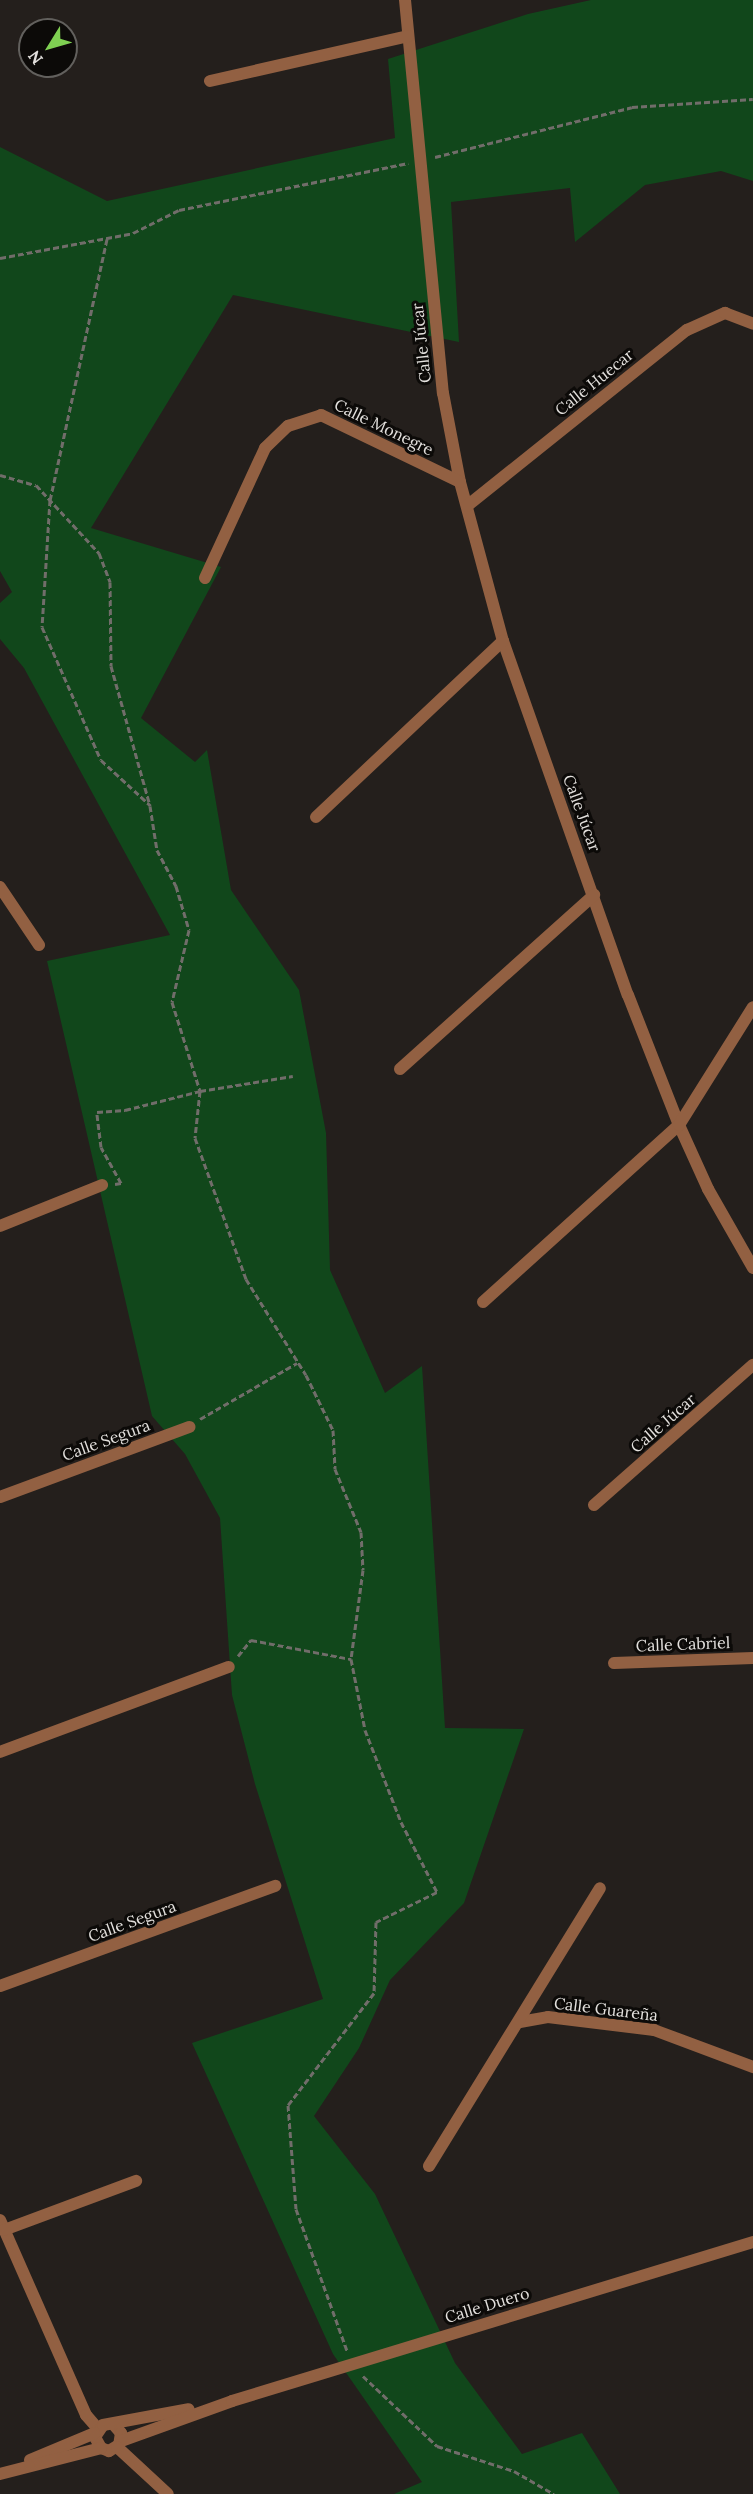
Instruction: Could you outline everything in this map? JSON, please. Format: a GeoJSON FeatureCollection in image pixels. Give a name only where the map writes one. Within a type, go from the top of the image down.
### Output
{"type":"FeatureCollection","features":[{"type":"Feature","properties":{"kind":"street","name":"Calle Júcar"},"geometry":{"type":"LineString","coordinates":[[405,0],[443,393],[460,482],[503,641],[628,995],[679,1125],[738,1246],[753,1268]]}},
{"type":"Feature","properties":{"kind":"street"},"geometry":{"type":"LineString","coordinates":[[210,81],[408,36]]}},
{"type":"Feature","properties":{"kind":"street","name":"Calle Huecar"},"geometry":{"type":"LineString","coordinates":[[467,506],[687,330],[725,313],[753,324]]}},
{"type":"Feature","properties":{"kind":"street","name":"Calle Monegre"},"geometry":{"type":"LineString","coordinates":[[205,578],[265,448],[288,426],[321,415],[460,482]]}},
{"type":"Feature","properties":{"kind":"street"},"geometry":{"type":"LineString","coordinates":[[316,817],[503,641]]}},
{"type":"Feature","properties":{"kind":"street"},"geometry":{"type":"LineString","coordinates":[[0,887],[39,945]]}},
{"type":"Feature","properties":{"kind":"street"},"geometry":{"type":"LineString","coordinates":[[400,1069],[594,895]]}},
{"type":"Feature","properties":{"kind":"street"},"geometry":{"type":"LineString","coordinates":[[483,1302],[679,1125],[753,1007]]}},
{"type":"Feature","properties":{"kind":"street"},"geometry":{"type":"LineString","coordinates":[[0,1226],[102,1185]]}},
{"type":"Feature","properties":{"kind":"street","name":"Calle Júcar"},"geometry":{"type":"LineString","coordinates":[[594,1505],[753,1365]]}},
{"type":"Feature","properties":{"kind":"street","name":"Calle Segura"},"geometry":{"type":"LineString","coordinates":[[0,1497],[189,1427]]}},
{"type":"Feature","properties":{"kind":"street","name":"Calle Cabriel"},"geometry":{"type":"LineString","coordinates":[[614,1663],[753,1658]]}},
{"type":"Feature","properties":{"kind":"street"},"geometry":{"type":"LineString","coordinates":[[0,1752],[229,1667]]}},
{"type":"Feature","properties":{"kind":"street","name":"Calle Segura"},"geometry":{"type":"LineString","coordinates":[[0,1986],[275,1886]]}},
{"type":"Feature","properties":{"kind":"street","name":"Calle Guareña"},"geometry":{"type":"LineString","coordinates":[[429,2166],[520,2022],[600,1888]]}},
{"type":"Feature","properties":{"kind":"street","name":"Calle Guareña"},"geometry":{"type":"LineString","coordinates":[[520,2022],[548,2017],[654,2030],[753,2067]]}},
{"type":"Feature","properties":{"kind":"street"},"geometry":{"type":"LineString","coordinates":[[0,2473],[100,2448],[96,2431],[86,2415],[2,2225],[136,2181]]}},
{"type":"Feature","properties":{"kind":"street","name":"Calle Duero"},"geometry":{"type":"LineString","coordinates":[[100,2448],[119,2444],[231,2401],[753,2242]]}},
{"type":"Feature","properties":{"kind":"street","name":"Calle Duero"},"geometry":{"type":"LineString","coordinates":[[96,2431],[114,2425],[231,2401]]}},
{"type":"Feature","properties":{"kind":"street"},"geometry":{"type":"LineString","coordinates":[[114,2425],[121,2433],[119,2444],[168,2494]]}},
{"type":"Feature","properties":{"kind":"street"},"geometry":{"type":"LineString","coordinates":[[0,2473],[96,2431]]}},
{"type":"Feature","properties":{"kind":"path"},"geometry":{"type":"LineString","coordinates":[[0,258],[133,233],[179,210],[420,161],[632,107],[753,99]]}},
{"type":"Feature","properties":{"kind":"path"},"geometry":{"type":"LineString","coordinates":[[107,239],[50,500],[42,627],[101,760],[150,806]]}},
{"type":"Feature","properties":{"kind":"path"},"geometry":{"type":"LineString","coordinates":[[0,475],[36,485],[99,553],[110,582],[111,666],[150,806],[157,850],[176,886],[189,930],[172,1002],[200,1091],[195,1138],[246,1280],[297,1363],[333,1430],[335,1469],[361,1532],[363,1570],[351,1659],[365,1730],[385,1786],[437,1892],[375,1922],[374,1993],[288,2105],[296,2209],[351,2364],[437,2446],[514,2471],[554,2494]]}},
{"type":"Feature","properties":{"kind":"path"},"geometry":{"type":"LineString","coordinates":[[102,1185],[121,1183],[101,1147],[97,1112],[125,1110],[200,1091],[293,1076]]}},
{"type":"Feature","properties":{"kind":"path"},"geometry":{"type":"LineString","coordinates":[[189,1427],[237,1395],[297,1363]]}},
{"type":"Feature","properties":{"kind":"path"},"geometry":{"type":"LineString","coordinates":[[229,1667],[251,1640],[351,1659]]}},
{"type":"Feature","properties":{"kind":"green space"},"geometry":{"type":"Polygon","coordinates":[[[591,0],[753,0],[753,181],[721,171],[645,185],[575,242],[570,188],[451,202],[459,342],[233,295],[91,528],[221,567],[141,718],[195,762],[207,750],[231,890],[299,990],[326,1133],[330,1270],[385,1393],[422,1366],[445,1728],[524,1729],[464,1903],[390,1980],[359,2048],[314,2116],[375,2194],[455,2363],[522,2454],[582,2433],[620,2494],[394,2494],[422,2482],[333,2354],[192,2043],[323,1999],[255,1784],[232,1695],[220,1518],[185,1454],[152,1416],[47,961],[170,935],[24,668],[0,639],[0,603],[12,592],[0,571],[0,147],[107,201],[395,138],[388,59],[528,14],[591,0]]]}}]}
